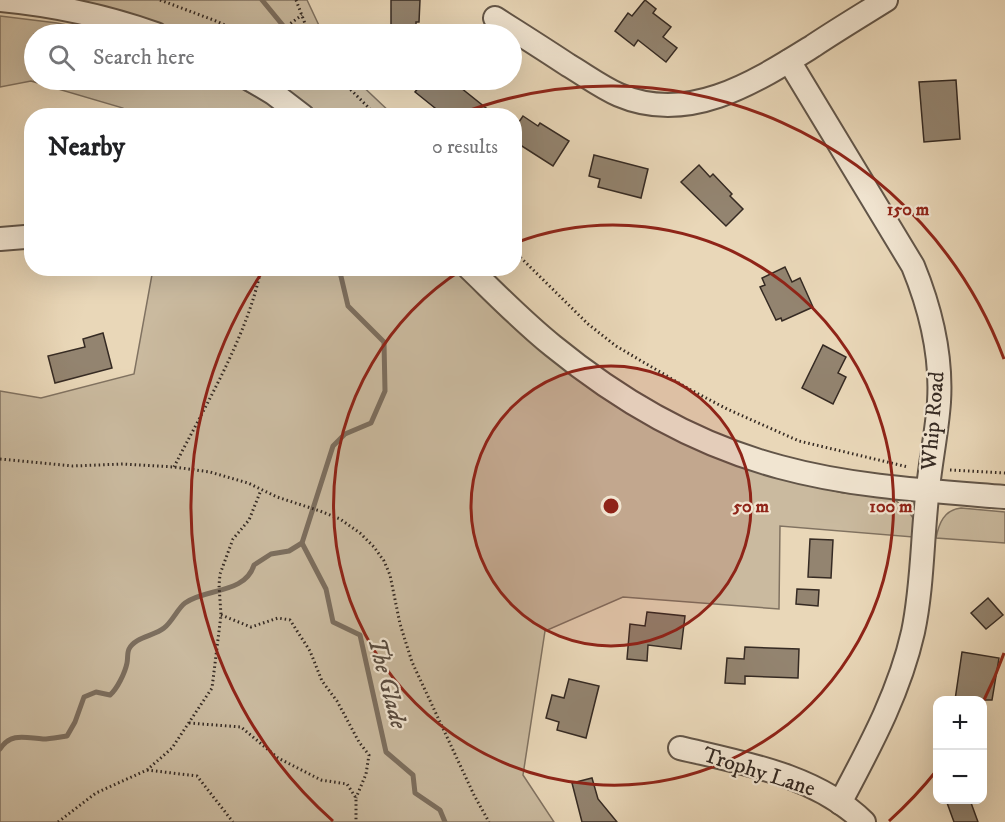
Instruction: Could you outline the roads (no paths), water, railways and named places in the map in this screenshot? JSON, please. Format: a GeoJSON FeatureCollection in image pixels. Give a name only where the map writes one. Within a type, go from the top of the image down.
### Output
{"type":"FeatureCollection","features":[{"type":"Feature","properties":{"kind":"street"},"geometry":{"type":"LineString","coordinates":[[0,0],[79,11],[128,24]]}},
{"type":"Feature","properties":{"kind":"street"},"geometry":{"type":"LineString","coordinates":[[522,35],[620,95],[643,102],[669,105],[695,103],[739,89],[789,61],[886,0]]}},
{"type":"Feature","properties":{"kind":"street"},"geometry":{"type":"LineString","coordinates":[[495,18],[504,24]]}},
{"type":"Feature","properties":{"kind":"street","name":"Whip Road"},"geometry":{"type":"LineString","coordinates":[[789,61],[912,266],[926,298],[935,331],[939,367],[939,402],[929,480],[921,587],[913,633],[899,680],[882,722],[840,803]]}},
{"type":"Feature","properties":{"kind":"street"},"geometry":{"type":"LineString","coordinates":[[268,90],[293,108]]}},
{"type":"Feature","properties":{"kind":"street"},"geometry":{"type":"LineString","coordinates":[[0,239],[24,237]]}},
{"type":"Feature","properties":{"kind":"street"},"geometry":{"type":"LineString","coordinates":[[478,276],[551,345],[593,377],[678,428],[724,448],[779,467],[834,479],[929,480],[1005,497]]}},
{"type":"Feature","properties":{"kind":"street","name":"Trophy Lane"},"geometry":{"type":"LineString","coordinates":[[680,748],[737,761],[789,778],[816,789],[840,803],[864,822]]}},
{"type":"Feature","properties":{"kind":"waterway","name":"The Glade"},"geometry":{"type":"LineString","coordinates":[[262,0],[282,24]]}},
{"type":"Feature","properties":{"kind":"waterway","name":"The Glade"},"geometry":{"type":"LineString","coordinates":[[341,276],[348,306],[384,342],[385,391],[371,423],[345,434],[333,446],[302,543],[326,589],[333,622],[360,635],[386,752],[413,775],[415,793],[440,810],[445,822]]}},
{"type":"Feature","properties":{"kind":"waterway"},"geometry":{"type":"LineString","coordinates":[[0,749],[14,738],[46,739],[67,736],[84,697],[96,692],[110,695],[115,689],[124,671],[132,645],[164,628],[185,603],[234,586],[249,574],[254,565],[271,554],[289,551],[302,543]]}}]}
